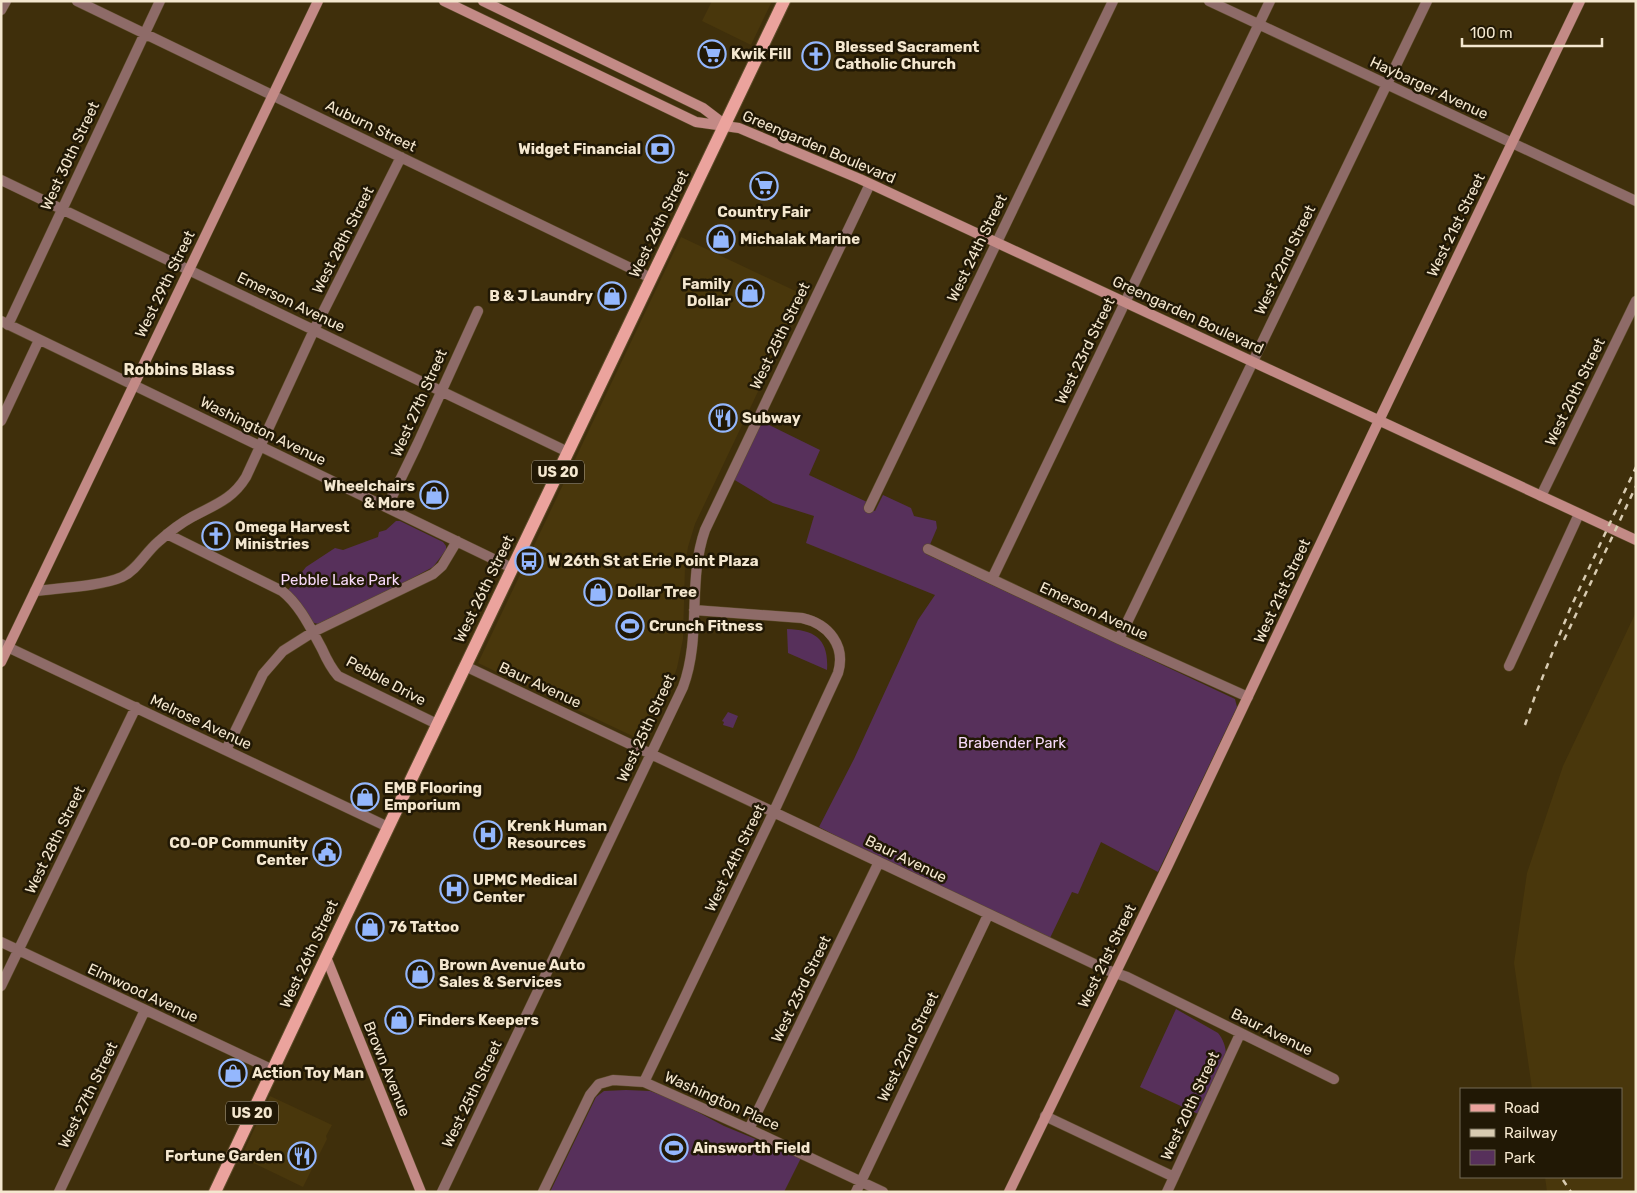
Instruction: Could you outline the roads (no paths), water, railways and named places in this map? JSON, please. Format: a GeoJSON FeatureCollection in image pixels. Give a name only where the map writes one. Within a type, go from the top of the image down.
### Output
{"type":"FeatureCollection","features":[{"type":"Feature","properties":{"kind":"main road","name":"West 26th Street"},"geometry":{"type":"LineString","coordinates":[[215,1192],[388,826],[784,1]]}},
{"type":"Feature","properties":{"kind":"street"},"geometry":{"type":"LineString","coordinates":[[1,10],[6,1]]}},
{"type":"Feature","properties":{"kind":"street","name":"Auburn Street"},"geometry":{"type":"LineString","coordinates":[[77,1],[651,278]]}},
{"type":"Feature","properties":{"kind":"street","name":"West 30th Street"},"geometry":{"type":"LineString","coordinates":[[5,323],[62,209],[160,1]]}},
{"type":"Feature","properties":{"kind":"street","name":"West 29th Street"},"geometry":{"type":"LineString","coordinates":[[1,662],[5,645],[35,591],[318,1]]}},
{"type":"Feature","properties":{"kind":"street","name":"Greengarden Boulevard"},"geometry":{"type":"LineString","coordinates":[[444,1],[696,122],[739,128],[769,139],[870,184],[1636,540]]}},
{"type":"Feature","properties":{"kind":"street","name":"Greengarden Boulevard"},"geometry":{"type":"LineString","coordinates":[[483,1],[703,108],[724,125]]}},
{"type":"Feature","properties":{"kind":"street","name":"West 24th Street"},"geometry":{"type":"LineString","coordinates":[[869,508],[1113,1]]}},
{"type":"Feature","properties":{"kind":"street","name":"Haybarger Avenue"},"geometry":{"type":"LineString","coordinates":[[1209,1],[1636,201]]}},
{"type":"Feature","properties":{"kind":"street","name":"West 23rd Street"},"geometry":{"type":"LineString","coordinates":[[992,579],[1270,1]]}},
{"type":"Feature","properties":{"kind":"street","name":"West 22nd Street"},"geometry":{"type":"LineString","coordinates":[[1119,640],[1427,1]]}},
{"type":"Feature","properties":{"kind":"street","name":"West 21st Street"},"geometry":{"type":"LineString","coordinates":[[1009,1192],[1116,973],[1580,1]]}},
{"type":"Feature","properties":{"kind":"street","name":"West 28th Street"},"geometry":{"type":"LineString","coordinates":[[35,591],[106,581],[124,576],[167,534],[186,521],[226,500],[241,484],[314,330],[401,157]]}},
{"type":"Feature","properties":{"kind":"street","name":"Emerson Avenue"},"geometry":{"type":"LineString","coordinates":[[1,180],[568,452]]}},
{"type":"Feature","properties":{"kind":"street","name":"West 25th Street"},"geometry":{"type":"LineString","coordinates":[[442,1192],[688,675],[693,651],[697,560],[705,530],[870,184]]}},
{"type":"Feature","properties":{"kind":"street","name":"West 20th Street"},"geometry":{"type":"LineString","coordinates":[[1541,496],[1636,301]]}},
{"type":"Feature","properties":{"kind":"street","name":"West 27th Street"},"geometry":{"type":"LineString","coordinates":[[386,507],[413,454],[478,311]]}},
{"type":"Feature","properties":{"kind":"street","name":"Washington Avenue"},"geometry":{"type":"LineString","coordinates":[[5,323],[512,568]]}},
{"type":"Feature","properties":{"kind":"street"},"geometry":{"type":"LineString","coordinates":[[1,421],[40,340]]}},
{"type":"Feature","properties":{"kind":"street"},"geometry":{"type":"LineString","coordinates":[[1509,666],[1580,514]]}},
{"type":"Feature","properties":{"kind":"street","name":"Pebble Drive"},"geometry":{"type":"LineString","coordinates":[[167,534],[282,591],[296,604],[331,667],[338,676],[437,724]]}},
{"type":"Feature","properties":{"kind":"street"},"geometry":{"type":"LineString","coordinates":[[226,750],[258,683],[269,666],[291,646],[313,632],[433,574],[446,562],[457,541]]}},
{"type":"Feature","properties":{"kind":"street","name":"Emerson Avenue"},"geometry":{"type":"LineString","coordinates":[[928,549],[1119,640],[1248,697]]}},
{"type":"Feature","properties":{"kind":"street","name":"West 24th Street"},"geometry":{"type":"LineString","coordinates":[[644,1082],[838,673],[840,654],[837,644],[828,630],[810,620],[694,610]]}},
{"type":"Feature","properties":{"kind":"street","name":"Melrose Avenue"},"geometry":{"type":"LineString","coordinates":[[5,645],[388,826]]}},
{"type":"Feature","properties":{"kind":"street","name":"Baur Avenue"},"geometry":{"type":"LineString","coordinates":[[465,666],[988,915],[1126,977],[1334,1079]]}},
{"type":"Feature","properties":{"kind":"street","name":"West 28th Street"},"geometry":{"type":"LineString","coordinates":[[1,986],[136,707]]}},
{"type":"Feature","properties":{"kind":"street","name":"West 23rd Street"},"geometry":{"type":"LineString","coordinates":[[750,1129],[879,862]]}},
{"type":"Feature","properties":{"kind":"street","name":"West 22nd Street"},"geometry":{"type":"LineString","coordinates":[[856,1192],[988,915]]}},
{"type":"Feature","properties":{"kind":"street","name":"Elmwood Avenue"},"geometry":{"type":"LineString","coordinates":[[1,942],[273,1070]]}},
{"type":"Feature","properties":{"kind":"street","name":"Brown Avenue"},"geometry":{"type":"LineString","coordinates":[[326,957],[421,1192]]}},
{"type":"Feature","properties":{"kind":"street","name":"West 27th Street"},"geometry":{"type":"LineString","coordinates":[[59,1192],[145,1010]]}},
{"type":"Feature","properties":{"kind":"street","name":"West 20th Street"},"geometry":{"type":"LineString","coordinates":[[1167,1192],[1240,1034]]}},
{"type":"Feature","properties":{"kind":"street","name":"Washington Place"},"geometry":{"type":"LineString","coordinates":[[544,1192],[590,1095],[599,1084],[613,1080],[644,1082],[750,1129],[883,1192]]}},
{"type":"Feature","properties":{"kind":"street"},"geometry":{"type":"LineString","coordinates":[[1045,1116],[1174,1177]]}},
{"type":"Feature","properties":{"kind":"railway"},"geometry":{"type":"LineString","coordinates":[[1525,725],[1570,609],[1636,467]]}},
{"type":"Feature","properties":{"kind":"railway"},"geometry":{"type":"LineString","coordinates":[[1564,640],[1636,486]]}},
{"type":"Feature","properties":{"kind":"railway"},"geometry":{"type":"LineString","coordinates":[[1563,1180],[1571,1192]]}},
{"type":"Feature","properties":{"kind":"place","name":"Kwik Fill"},"geometry":{"type":"Point","coordinates":[712,54]}},
{"type":"Feature","properties":{"kind":"place","name":"Blessed Sacrament Catholic Church"},"geometry":{"type":"Point","coordinates":[816,56]}},
{"type":"Feature","properties":{"kind":"place","name":"Widget Financial"},"geometry":{"type":"Point","coordinates":[660,149]}},
{"type":"Feature","properties":{"kind":"place","name":"Country Fair"},"geometry":{"type":"Point","coordinates":[764,186]}},
{"type":"Feature","properties":{"kind":"place","name":"Michalak Marine"},"geometry":{"type":"Point","coordinates":[721,239]}},
{"type":"Feature","properties":{"kind":"place","name":"Family Dollar"},"geometry":{"type":"Point","coordinates":[750,293]}},
{"type":"Feature","properties":{"kind":"place","name":"B & J Laundry"},"geometry":{"type":"Point","coordinates":[612,296]}},
{"type":"Feature","properties":{"kind":"place","name":"Subway"},"geometry":{"type":"Point","coordinates":[723,418]}},
{"type":"Feature","properties":{"kind":"place","name":"Wheelchairs & More"},"geometry":{"type":"Point","coordinates":[434,495]}},
{"type":"Feature","properties":{"kind":"place","name":"Omega Harvest Ministries"},"geometry":{"type":"Point","coordinates":[216,536]}},
{"type":"Feature","properties":{"kind":"place","name":"W 26th St at Erie Point Plaza"},"geometry":{"type":"Point","coordinates":[529,561]}},
{"type":"Feature","properties":{"kind":"place","name":"Dollar Tree"},"geometry":{"type":"Point","coordinates":[598,592]}},
{"type":"Feature","properties":{"kind":"place","name":"Crunch Fitness"},"geometry":{"type":"Point","coordinates":[630,626]}},
{"type":"Feature","properties":{"kind":"place","name":"EMB Flooring Emporium"},"geometry":{"type":"Point","coordinates":[365,797]}},
{"type":"Feature","properties":{"kind":"place","name":"Krenk Human Resources"},"geometry":{"type":"Point","coordinates":[488,835]}},
{"type":"Feature","properties":{"kind":"place","name":"CO-OP Community Center"},"geometry":{"type":"Point","coordinates":[327,852]}},
{"type":"Feature","properties":{"kind":"place","name":"UPMC Medical Center"},"geometry":{"type":"Point","coordinates":[454,889]}},
{"type":"Feature","properties":{"kind":"place","name":"76 Tattoo"},"geometry":{"type":"Point","coordinates":[370,927]}},
{"type":"Feature","properties":{"kind":"place","name":"Brown Avenue Auto Sales & Services"},"geometry":{"type":"Point","coordinates":[420,974]}},
{"type":"Feature","properties":{"kind":"place","name":"Finders Keepers"},"geometry":{"type":"Point","coordinates":[399,1020]}},
{"type":"Feature","properties":{"kind":"place","name":"Action Toy Man"},"geometry":{"type":"Point","coordinates":[233,1073]}},
{"type":"Feature","properties":{"kind":"place","name":"Ainsworth Field"},"geometry":{"type":"Point","coordinates":[674,1148]}},
{"type":"Feature","properties":{"kind":"place","name":"Fortune Garden"},"geometry":{"type":"Point","coordinates":[302,1156]}},
{"type":"Feature","properties":{"kind":"district","name":"Robbins Blass"},"geometry":{"type":"Point","coordinates":[179,369]}},
{"type":"Feature","properties":{"kind":"park label","name":"Pebble Lake Park"},"geometry":{"type":"Point","coordinates":[340,580]}},
{"type":"Feature","properties":{"kind":"park label","name":"Brabender Park"},"geometry":{"type":"Point","coordinates":[1012,743]}}]}
